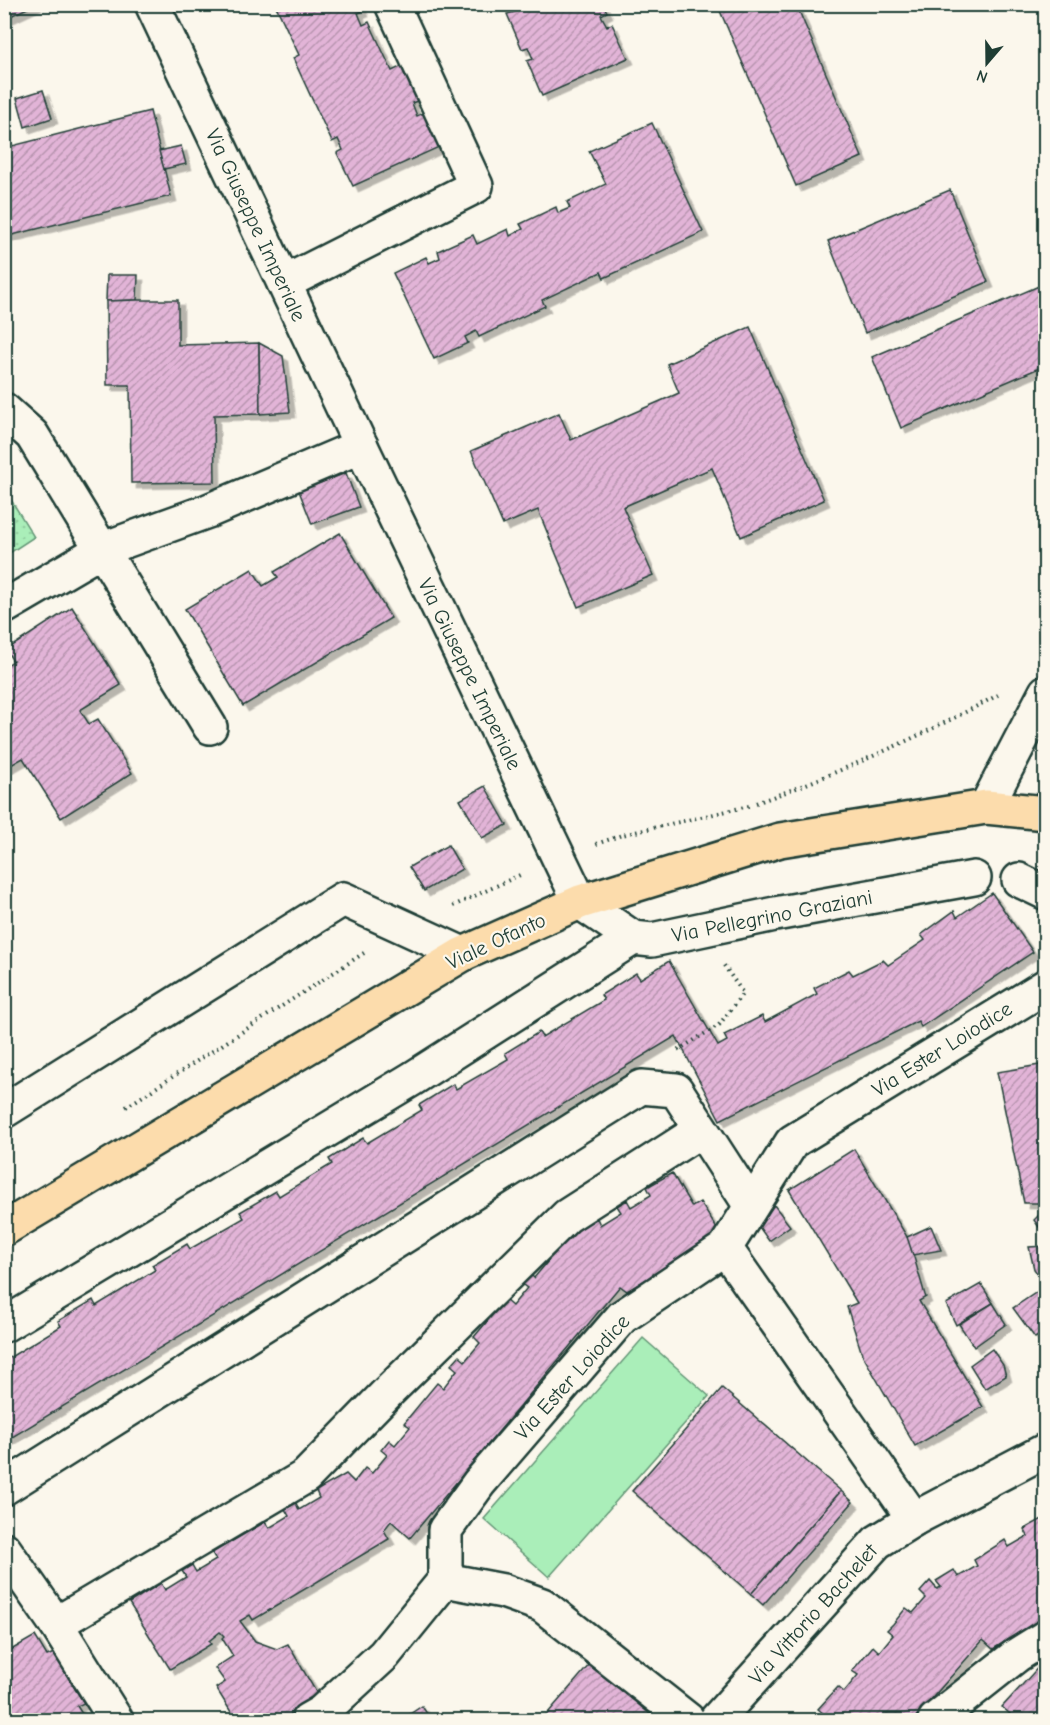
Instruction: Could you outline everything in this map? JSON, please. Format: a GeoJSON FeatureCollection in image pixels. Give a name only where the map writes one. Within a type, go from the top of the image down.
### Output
{"type":"FeatureCollection","features":[{"type":"Feature","properties":{"kind":"main road","name":"Viale Ofanto"},"geometry":{"type":"LineString","coordinates":[[4,1229],[463,954],[580,902],[780,840],[986,807],[1046,813]]}},
{"type":"Feature","properties":{"kind":"street","name":"Via Giuseppe Imperiale"},"geometry":{"type":"LineString","coordinates":[[152,4],[580,902]]}},
{"type":"Feature","properties":{"kind":"street"},"geometry":{"type":"LineString","coordinates":[[284,283],[476,186],[392,4]]}},
{"type":"Feature","properties":{"kind":"street"},"geometry":{"type":"LineString","coordinates":[[4,410],[32,435],[210,727]]}},
{"type":"Feature","properties":{"kind":"street"},"geometry":{"type":"LineString","coordinates":[[4,607],[103,549],[208,511],[361,446]]}},
{"type":"Feature","properties":{"kind":"street"},"geometry":{"type":"LineString","coordinates":[[986,807],[1046,692]]}},
{"type":"Feature","properties":{"kind":"street","name":"Via Pellegrino Graziani"},"geometry":{"type":"LineString","coordinates":[[633,938],[652,940],[775,914],[974,878]]}},
{"type":"Feature","properties":{"kind":"street"},"geometry":{"type":"LineString","coordinates":[[4,1111],[343,899],[463,954]]}},
{"type":"Feature","properties":{"kind":"street"},"geometry":{"type":"LineString","coordinates":[[4,1325],[412,1079],[633,938],[580,902]]}},
{"type":"Feature","properties":{"kind":"street","name":"Via Ester Loiodice"},"geometry":{"type":"LineString","coordinates":[[444,1580],[446,1530],[486,1475],[622,1317],[725,1248],[792,1142],[1046,986]]}},
{"type":"Feature","properties":{"kind":"street"},"geometry":{"type":"LineString","coordinates":[[4,1488],[641,1087],[675,1090],[751,1206]]}},
{"type":"Feature","properties":{"kind":"street"},"geometry":{"type":"LineString","coordinates":[[56,1624],[306,1476],[567,1216],[701,1130]]}},
{"type":"Feature","properties":{"kind":"street"},"geometry":{"type":"LineString","coordinates":[[725,1248],[914,1519]]}},
{"type":"Feature","properties":{"kind":"street","name":"Via Vittorio Bachelet"},"geometry":{"type":"LineString","coordinates":[[717,1720],[877,1542],[914,1519],[1046,1450]]}},
{"type":"Feature","properties":{"kind":"street"},"geometry":{"type":"LineString","coordinates":[[4,1549],[15,1585],[56,1624],[116,1720]]}},
{"type":"Feature","properties":{"kind":"street"},"geometry":{"type":"LineString","coordinates":[[319,1718],[384,1655],[444,1580],[503,1591],[542,1605],[688,1720]]}},
{"type":"Feature","properties":{"kind":"street"},"geometry":{"type":"LineString","coordinates":[[935,1720],[1017,1655],[1046,1637]]}},
{"type":"Feature","properties":{"kind":"path"},"geometry":{"type":"LineString","coordinates":[[675,1090],[678,1049],[719,1025],[743,993],[699,930]]}},
{"type":"Feature","properties":{"kind":"green space"},"geometry":{"type":"Polygon","coordinates":[[[5,490],[34,537],[4,556],[5,490]]]}},
{"type":"Feature","properties":{"kind":"green space"},"geometry":{"type":"Polygon","coordinates":[[[643,1338],[709,1396],[549,1577],[484,1519],[643,1338]]]}},
{"type":"Feature","properties":{"kind":"building"},"geometry":{"type":"Polygon","coordinates":[[[4,4],[36,4],[4,19],[4,4]]]}},
{"type":"Feature","properties":{"kind":"building"},"geometry":{"type":"Polygon","coordinates":[[[275,4],[360,4],[363,11],[358,13],[363,25],[369,22],[392,71],[402,66],[417,101],[412,103],[417,116],[423,113],[439,147],[353,186],[337,153],[343,150],[338,139],[332,142],[293,58],[299,55],[275,4]]]}},
{"type":"Feature","properties":{"kind":"building"},"geometry":{"type":"Polygon","coordinates":[[[512,4],[603,4],[607,12],[601,15],[607,26],[612,24],[628,58],[542,96],[527,61],[533,59],[528,47],[522,49],[507,14],[515,12],[512,4]]]}},
{"type":"Feature","properties":{"kind":"building"},"geometry":{"type":"Polygon","coordinates":[[[717,4],[796,4],[862,157],[796,186],[717,4]]]}},
{"type":"Feature","properties":{"kind":"building"},"geometry":{"type":"Polygon","coordinates":[[[43,90],[52,118],[25,127],[17,98],[43,90]]]}},
{"type":"Feature","properties":{"kind":"building"},"geometry":{"type":"Polygon","coordinates":[[[150,111],[171,196],[4,237],[4,148],[150,111]]]}},
{"type":"Feature","properties":{"kind":"building"},"geometry":{"type":"Polygon","coordinates":[[[652,123],[703,232],[604,278],[601,272],[542,300],[545,306],[479,337],[476,331],[465,337],[468,343],[434,359],[393,273],[426,257],[429,263],[440,258],[438,251],[473,235],[477,244],[508,229],[510,236],[523,229],[520,224],[556,207],[558,213],[570,208],[567,202],[606,184],[589,151],[652,123]]]}},
{"type":"Feature","properties":{"kind":"building"},"geometry":{"type":"Polygon","coordinates":[[[181,146],[186,164],[164,169],[159,151],[181,146]]]}},
{"type":"Feature","properties":{"kind":"building"},"geometry":{"type":"Polygon","coordinates":[[[950,190],[988,282],[865,333],[828,241],[950,190]]]}},
{"type":"Feature","properties":{"kind":"building"},"geometry":{"type":"Polygon","coordinates":[[[107,275],[138,275],[137,300],[106,301],[107,275]]]}},
{"type":"Feature","properties":{"kind":"building"},"geometry":{"type":"Polygon","coordinates":[[[1046,283],[1046,365],[901,428],[872,357],[1046,283]]]}},
{"type":"Feature","properties":{"kind":"building"},"geometry":{"type":"Polygon","coordinates":[[[178,300],[178,345],[259,343],[260,414],[214,415],[215,482],[131,483],[130,385],[107,385],[106,301],[178,300]]]}},
{"type":"Feature","properties":{"kind":"building"},"geometry":{"type":"Polygon","coordinates":[[[750,327],[824,500],[741,537],[712,468],[623,507],[653,575],[578,607],[538,510],[503,525],[471,451],[559,413],[571,440],[679,393],[667,364],[750,327]]]}},
{"type":"Feature","properties":{"kind":"building"},"geometry":{"type":"Polygon","coordinates":[[[259,343],[283,356],[290,412],[260,414],[259,343]]]}},
{"type":"Feature","properties":{"kind":"building"},"geometry":{"type":"Polygon","coordinates":[[[346,473],[359,507],[312,524],[299,491],[346,473]]]}},
{"type":"Feature","properties":{"kind":"building"},"geometry":{"type":"Polygon","coordinates":[[[340,533],[391,618],[243,706],[185,609],[252,569],[263,586],[278,577],[274,572],[340,533]]]}},
{"type":"Feature","properties":{"kind":"building"},"geometry":{"type":"Polygon","coordinates":[[[72,607],[121,685],[80,710],[89,724],[98,719],[132,773],[61,818],[23,758],[4,769],[4,667],[13,661],[6,650],[72,607]]]}},
{"type":"Feature","properties":{"kind":"building"},"geometry":{"type":"Polygon","coordinates":[[[485,786],[507,825],[482,838],[460,800],[485,786]]]}},
{"type":"Feature","properties":{"kind":"building"},"geometry":{"type":"Polygon","coordinates":[[[448,845],[462,869],[424,891],[409,867],[448,845]]]}},
{"type":"Feature","properties":{"kind":"building"},"geometry":{"type":"Polygon","coordinates":[[[992,893],[1033,952],[921,1027],[918,1021],[720,1120],[676,1036],[4,1442],[4,1361],[61,1326],[58,1321],[93,1300],[96,1306],[155,1270],[152,1265],[187,1244],[190,1249],[244,1218],[240,1212],[276,1191],[279,1196],[332,1164],[329,1159],[363,1138],[367,1143],[422,1110],[419,1105],[453,1084],[456,1089],[508,1059],[505,1053],[539,1032],[542,1037],[604,1000],[601,995],[636,973],[640,979],[669,961],[718,1046],[727,1041],[724,1035],[762,1016],[765,1022],[817,994],[814,988],[849,970],[853,975],[883,960],[888,965],[925,940],[921,935],[954,911],[957,917],[992,893]]]}},
{"type":"Feature","properties":{"kind":"building"},"geometry":{"type":"Polygon","coordinates":[[[1046,1064],[1046,1237],[1034,1220],[1045,1209],[1041,1203],[1024,1203],[997,1072],[1046,1064]]]}},
{"type":"Feature","properties":{"kind":"building"},"geometry":{"type":"Polygon","coordinates":[[[854,1149],[909,1240],[926,1297],[919,1301],[983,1407],[915,1446],[862,1354],[847,1307],[857,1303],[789,1190],[854,1149]]]}},
{"type":"Feature","properties":{"kind":"building"},"geometry":{"type":"Polygon","coordinates":[[[672,1173],[692,1207],[700,1202],[721,1235],[627,1291],[620,1286],[410,1538],[391,1521],[384,1530],[389,1539],[253,1620],[250,1615],[240,1621],[255,1641],[277,1649],[288,1644],[319,1697],[291,1720],[236,1720],[216,1688],[225,1682],[215,1668],[233,1656],[220,1632],[209,1641],[211,1644],[170,1669],[129,1603],[161,1583],[165,1590],[186,1577],[182,1571],[192,1565],[196,1572],[216,1560],[212,1553],[265,1522],[269,1528],[289,1516],[285,1509],[296,1503],[299,1510],[319,1498],[316,1491],[346,1474],[354,1482],[365,1468],[372,1473],[387,1455],[381,1450],[389,1440],[395,1445],[410,1427],[404,1423],[437,1383],[443,1388],[457,1370],[451,1365],[459,1356],[465,1361],[480,1343],[474,1337],[505,1300],[512,1306],[527,1288],[520,1283],[529,1273],[534,1278],[549,1260],[543,1255],[574,1231],[597,1218],[600,1225],[621,1212],[617,1206],[627,1200],[631,1207],[651,1195],[647,1187],[672,1173]]]}},
{"type":"Feature","properties":{"kind":"building"},"geometry":{"type":"Polygon","coordinates":[[[774,1205],[790,1226],[769,1241],[754,1220],[774,1205]]]}},
{"type":"Feature","properties":{"kind":"building"},"geometry":{"type":"Polygon","coordinates":[[[931,1226],[941,1250],[913,1255],[907,1237],[931,1226]]]}},
{"type":"Feature","properties":{"kind":"building"},"geometry":{"type":"Polygon","coordinates":[[[1046,1246],[1046,1285],[1034,1269],[1029,1247],[1046,1246]]]}},
{"type":"Feature","properties":{"kind":"building"},"geometry":{"type":"Polygon","coordinates":[[[981,1284],[993,1303],[956,1325],[946,1304],[981,1284]]]}},
{"type":"Feature","properties":{"kind":"building"},"geometry":{"type":"Polygon","coordinates":[[[1046,1286],[1046,1331],[1035,1338],[1013,1308],[1046,1286]]]}},
{"type":"Feature","properties":{"kind":"building"},"geometry":{"type":"Polygon","coordinates":[[[993,1303],[1006,1324],[974,1347],[959,1324],[993,1303]]]}},
{"type":"Feature","properties":{"kind":"building"},"geometry":{"type":"Polygon","coordinates":[[[992,1349],[1003,1365],[1006,1376],[985,1389],[970,1365],[992,1349]]]}},
{"type":"Feature","properties":{"kind":"building"},"geometry":{"type":"Polygon","coordinates":[[[722,1388],[841,1491],[751,1594],[632,1491],[722,1388]]]}},
{"type":"Feature","properties":{"kind":"building"},"geometry":{"type":"Polygon","coordinates":[[[841,1491],[853,1502],[763,1605],[751,1594],[841,1491]]]}},
{"type":"Feature","properties":{"kind":"building"},"geometry":{"type":"Polygon","coordinates":[[[1046,1517],[1046,1617],[993,1649],[983,1640],[913,1720],[818,1720],[824,1714],[818,1709],[838,1687],[844,1692],[858,1675],[852,1671],[873,1646],[879,1652],[893,1635],[887,1630],[906,1608],[913,1613],[926,1598],[920,1592],[930,1581],[937,1589],[941,1587],[936,1581],[954,1570],[958,1577],[977,1566],[974,1560],[1005,1540],[1009,1547],[1028,1536],[1024,1529],[1046,1517]]]}},
{"type":"Feature","properties":{"kind":"building"},"geometry":{"type":"Polygon","coordinates":[[[35,1636],[47,1656],[54,1653],[84,1703],[77,1706],[86,1720],[4,1720],[4,1654],[35,1636]]]}},
{"type":"Feature","properties":{"kind":"building"},"geometry":{"type":"Polygon","coordinates":[[[1043,1662],[1046,1665],[1046,1720],[1017,1720],[1002,1707],[1043,1662]]]}},
{"type":"Feature","properties":{"kind":"building"},"geometry":{"type":"Polygon","coordinates":[[[590,1664],[651,1715],[647,1720],[542,1720],[590,1664]]]}},
{"type":"Feature","properties":{"kind":"building"},"geometry":{"type":"Polygon","coordinates":[[[422,1706],[431,1720],[401,1720],[422,1706]]]}}]}
